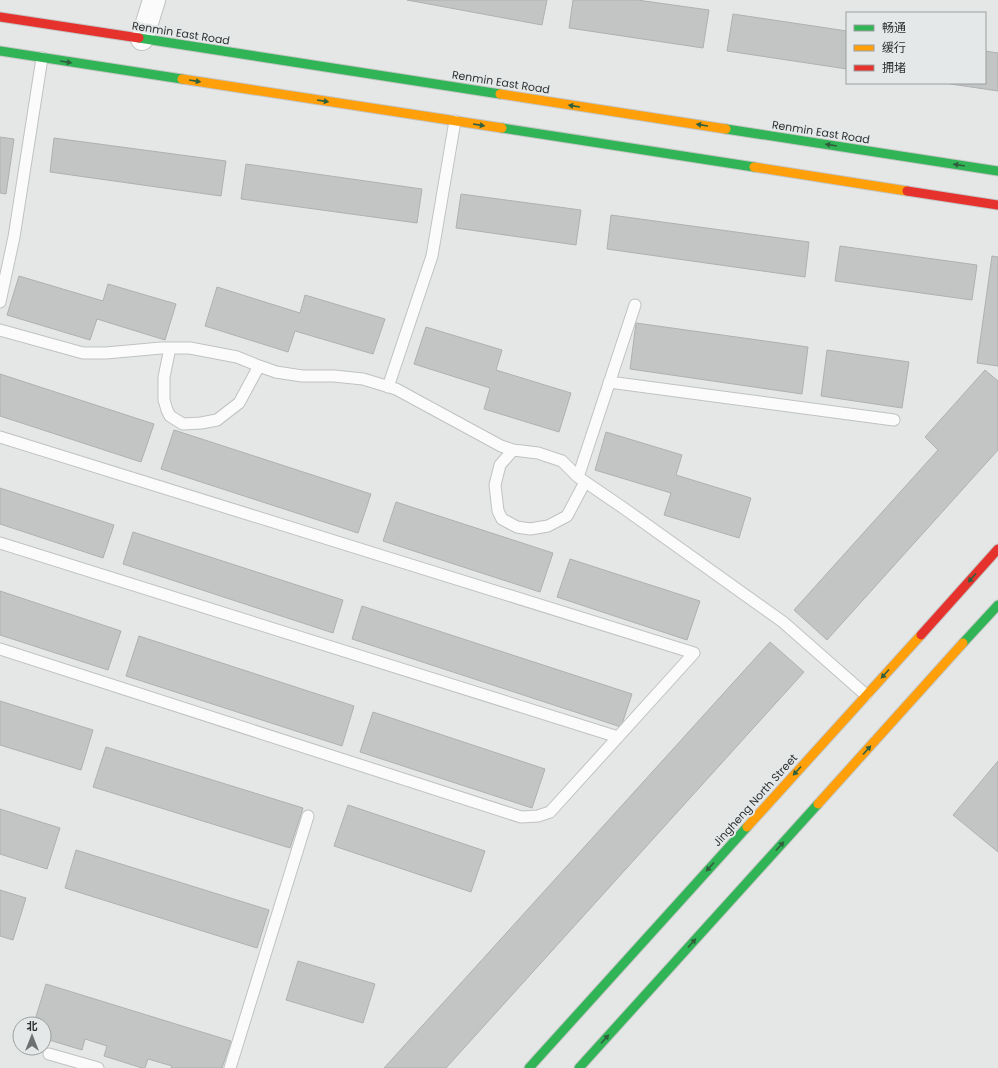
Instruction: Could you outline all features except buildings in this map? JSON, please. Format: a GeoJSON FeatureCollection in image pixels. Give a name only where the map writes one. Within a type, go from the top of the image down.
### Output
{"type":"FeatureCollection","features":[{"type":"Feature","properties":{"kind":"main road","name":"Renmin East Road"},"geometry":{"type":"LineString","coordinates":[[0,17],[998,171]]}},
{"type":"Feature","properties":{"kind":"main road"},"geometry":{"type":"LineString","coordinates":[[0,52],[998,205]]}},
{"type":"Feature","properties":{"kind":"main road","name":"Jingheng North Street"},"geometry":{"type":"LineString","coordinates":[[529,1068],[998,549]]}},
{"type":"Feature","properties":{"kind":"main road"},"geometry":{"type":"LineString","coordinates":[[579,1068],[998,605]]}},
{"type":"Feature","properties":{"kind":"street"},"geometry":{"type":"LineString","coordinates":[[142,39],[154,0]]}},
{"type":"Feature","properties":{"kind":"lane"},"geometry":{"type":"LineString","coordinates":[[0,302],[14,238],[42,58]]}},
{"type":"Feature","properties":{"kind":"lane"},"geometry":{"type":"LineString","coordinates":[[388,387],[432,256],[455,122]]}},
{"type":"Feature","properties":{"kind":"lane"},"geometry":{"type":"LineString","coordinates":[[513,450],[500,466],[495,485],[498,511],[502,519],[517,527],[530,529],[548,526],[568,516],[582,480],[609,382],[634,305]]}},
{"type":"Feature","properties":{"kind":"lane"},"geometry":{"type":"LineString","coordinates":[[0,330],[83,353],[190,348],[238,357],[276,372],[302,376],[334,376],[363,379],[396,389],[501,446],[513,450],[538,454],[562,462],[582,480],[783,622],[866,695]]}},
{"type":"Feature","properties":{"kind":"lane"},"geometry":{"type":"LineString","coordinates":[[170,348],[164,377],[164,400],[170,416],[183,424],[217,420],[239,403],[259,366]]}},
{"type":"Feature","properties":{"kind":"lane"},"geometry":{"type":"LineString","coordinates":[[609,382],[894,420]]}},
{"type":"Feature","properties":{"kind":"lane"},"geometry":{"type":"LineString","coordinates":[[0,437],[694,653],[550,812],[538,816],[521,817],[0,649]]}},
{"type":"Feature","properties":{"kind":"lane"},"geometry":{"type":"LineString","coordinates":[[0,543],[618,737]]}},
{"type":"Feature","properties":{"kind":"lane"},"geometry":{"type":"LineString","coordinates":[[230,1068],[308,816]]}},
{"type":"Feature","properties":{"kind":"lane"},"geometry":{"type":"LineString","coordinates":[[52,1055],[98,1068]]}},
{"type":"Feature","properties":{"kind":"traffic: fast"},"geometry":{"type":"LineString","coordinates":[[139,38],[500,94]]}},
{"type":"Feature","properties":{"kind":"traffic: fast"},"geometry":{"type":"LineString","coordinates":[[0,51],[182,79]]}},
{"type":"Feature","properties":{"kind":"traffic: fast"},"geometry":{"type":"LineString","coordinates":[[502,128],[754,167]]}},
{"type":"Feature","properties":{"kind":"traffic: fast"},"geometry":{"type":"LineString","coordinates":[[726,129],[998,171]]}},
{"type":"Feature","properties":{"kind":"traffic: fast"},"geometry":{"type":"LineString","coordinates":[[963,643],[998,605]]}},
{"type":"Feature","properties":{"kind":"traffic: fast"},"geometry":{"type":"LineString","coordinates":[[579,1068],[818,804]]}},
{"type":"Feature","properties":{"kind":"traffic: fast"},"geometry":{"type":"LineString","coordinates":[[529,1068],[747,827]]}},
{"type":"Feature","properties":{"kind":"traffic: slow"},"geometry":{"type":"LineString","coordinates":[[182,79],[502,128]]}},
{"type":"Feature","properties":{"kind":"traffic: slow"},"geometry":{"type":"LineString","coordinates":[[500,94],[726,129]]}},
{"type":"Feature","properties":{"kind":"traffic: slow"},"geometry":{"type":"LineString","coordinates":[[754,167],[907,191]]}},
{"type":"Feature","properties":{"kind":"traffic: slow"},"geometry":{"type":"LineString","coordinates":[[747,827],[921,635]]}},
{"type":"Feature","properties":{"kind":"traffic: slow"},"geometry":{"type":"LineString","coordinates":[[818,804],[963,643]]}},
{"type":"Feature","properties":{"kind":"traffic: jam"},"geometry":{"type":"LineString","coordinates":[[0,17],[139,38]]}},
{"type":"Feature","properties":{"kind":"traffic: jam"},"geometry":{"type":"LineString","coordinates":[[907,191],[998,205]]}},
{"type":"Feature","properties":{"kind":"traffic: jam"},"geometry":{"type":"LineString","coordinates":[[921,635],[998,549]]}}]}
